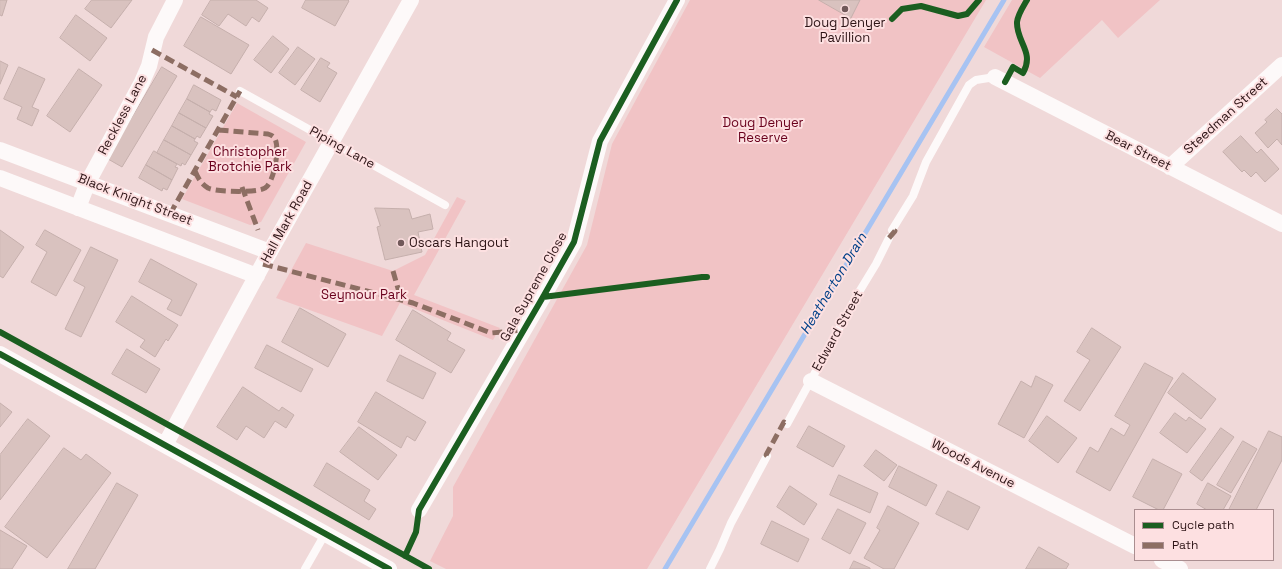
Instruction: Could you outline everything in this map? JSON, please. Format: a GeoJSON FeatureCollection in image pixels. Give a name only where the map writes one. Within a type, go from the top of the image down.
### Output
{"type":"FeatureCollection","features":[{"type":"Feature","properties":{"kind":"street","name":"Reckless Lane"},"geometry":{"type":"LineString","coordinates":[[78,208],[88,182],[142,82],[156,37],[175,0]]}},
{"type":"Feature","properties":{"kind":"street","name":"Hall Mark Road"},"geometry":{"type":"LineString","coordinates":[[164,445],[411,0]]}},
{"type":"Feature","properties":{"kind":"street","name":"Gala Supreme Close"},"geometry":{"type":"LineString","coordinates":[[419,510],[574,242],[600,141],[677,0]]}},
{"type":"Feature","properties":{"kind":"street","name":"Steedman Street"},"geometry":{"type":"LineString","coordinates":[[1170,167],[1282,65]]}},
{"type":"Feature","properties":{"kind":"street","name":"Bear Street"},"geometry":{"type":"LineString","coordinates":[[995,77],[1282,224]]}},
{"type":"Feature","properties":{"kind":"street","name":"Black Knight Street"},"geometry":{"type":"LineString","coordinates":[[0,150],[270,252]]}},
{"type":"Feature","properties":{"kind":"street","name":"Black Knight Street"},"geometry":{"type":"LineString","coordinates":[[0,178],[257,276]]}},
{"type":"Feature","properties":{"kind":"street"},"geometry":{"type":"LineString","coordinates":[[0,354],[390,569]]}},
{"type":"Feature","properties":{"kind":"street","name":"Woods Avenue"},"geometry":{"type":"LineString","coordinates":[[811,381],[1134,545]]}},
{"type":"Feature","properties":{"kind":"street"},"geometry":{"type":"LineString","coordinates":[[1164,561],[1180,569]]}},
{"type":"Feature","properties":{"kind":"lane"},"geometry":{"type":"LineString","coordinates":[[892,230],[913,196],[926,162],[969,85],[976,80],[995,77]]}},
{"type":"Feature","properties":{"kind":"lane","name":"Piping Lane"},"geometry":{"type":"LineString","coordinates":[[240,91],[445,205]]}},
{"type":"Feature","properties":{"kind":"lane","name":"Edward Street"},"geometry":{"type":"LineString","coordinates":[[787,424],[889,238]]}},
{"type":"Feature","properties":{"kind":"lane"},"geometry":{"type":"LineString","coordinates":[[710,569],[731,523],[767,456]]}},
{"type":"Feature","properties":{"kind":"lane"},"geometry":{"type":"LineString","coordinates":[[305,569],[325,534]]}},
{"type":"Feature","properties":{"kind":"green space","name":"Doug Denyer Reserve"},"geometry":{"type":"Polygon","coordinates":[[[690,0],[986,0],[647,569],[446,569],[430,561],[453,516],[453,487],[587,245],[612,144],[690,0]]]}},
{"type":"Feature","properties":{"kind":"green space"},"geometry":{"type":"Polygon","coordinates":[[[1012,0],[1160,0],[1118,38],[1102,20],[1040,78],[984,47],[1012,0]]]}},
{"type":"Feature","properties":{"kind":"green space","name":"Christopher Brotchie Park"},"geometry":{"type":"Polygon","coordinates":[[[237,103],[306,142],[261,222],[250,225],[182,199],[237,103]]]}},
{"type":"Feature","properties":{"kind":"green space","name":"Seymour Park"},"geometry":{"type":"Polygon","coordinates":[[[457,197],[466,201],[414,295],[500,328],[493,340],[400,303],[382,336],[276,298],[306,243],[393,271],[425,255],[457,197]]]}},
{"type":"Feature","properties":{"kind":"building"},"geometry":{"type":"Polygon","coordinates":[[[0,0],[7,0],[2,16],[0,15],[0,0]]]}},
{"type":"Feature","properties":{"kind":"building"},"geometry":{"type":"Polygon","coordinates":[[[92,0],[132,0],[111,28],[85,9],[92,0]]]}},
{"type":"Feature","properties":{"kind":"building"},"geometry":{"type":"Polygon","coordinates":[[[211,0],[256,0],[268,8],[259,22],[252,17],[246,26],[228,14],[219,26],[202,15],[211,0]]]}},
{"type":"Feature","properties":{"kind":"building"},"geometry":{"type":"Polygon","coordinates":[[[306,0],[349,1],[335,26],[302,8],[306,0]]]}},
{"type":"Feature","properties":{"kind":"building","name":"Doug Denyer Pavillion"},"geometry":{"type":"Polygon","coordinates":[[[819,0],[860,0],[851,18],[819,0]]]}},
{"type":"Feature","properties":{"kind":"building"},"geometry":{"type":"Polygon","coordinates":[[[76,15],[107,38],[90,61],[60,38],[76,15]]]}},
{"type":"Feature","properties":{"kind":"building"},"geometry":{"type":"Polygon","coordinates":[[[201,17],[249,45],[231,74],[184,46],[201,17]]]}},
{"type":"Feature","properties":{"kind":"building"},"geometry":{"type":"Polygon","coordinates":[[[273,36],[289,49],[271,73],[254,60],[273,36]]]}},
{"type":"Feature","properties":{"kind":"building"},"geometry":{"type":"Polygon","coordinates":[[[298,47],[315,59],[295,85],[279,73],[298,47]]]}},
{"type":"Feature","properties":{"kind":"building"},"geometry":{"type":"Polygon","coordinates":[[[321,58],[330,63],[327,67],[337,73],[320,102],[301,90],[321,58]]]}},
{"type":"Feature","properties":{"kind":"building"},"geometry":{"type":"Polygon","coordinates":[[[0,61],[8,65],[0,84],[0,61]]]}},
{"type":"Feature","properties":{"kind":"building"},"geometry":{"type":"Polygon","coordinates":[[[19,67],[45,79],[32,107],[39,110],[32,126],[17,119],[22,107],[4,99],[19,67]]]}},
{"type":"Feature","properties":{"kind":"building"},"geometry":{"type":"Polygon","coordinates":[[[162,67],[177,76],[122,167],[108,159],[162,67]]]}},
{"type":"Feature","properties":{"kind":"building"},"geometry":{"type":"Polygon","coordinates":[[[79,69],[102,85],[70,132],[47,116],[79,69]]]}},
{"type":"Feature","properties":{"kind":"building"},"geometry":{"type":"Polygon","coordinates":[[[194,85],[221,100],[216,111],[212,109],[210,112],[187,99],[194,85]]]}},
{"type":"Feature","properties":{"kind":"building"},"geometry":{"type":"Polygon","coordinates":[[[187,99],[210,112],[209,114],[213,116],[206,128],[179,113],[187,99]]]}},
{"type":"Feature","properties":{"kind":"building"},"geometry":{"type":"Polygon","coordinates":[[[1277,109],[1282,114],[1282,145],[1277,139],[1268,148],[1255,133],[1267,122],[1265,120],[1277,109]]]}},
{"type":"Feature","properties":{"kind":"building"},"geometry":{"type":"Polygon","coordinates":[[[179,113],[206,128],[200,138],[197,136],[195,139],[172,126],[179,113]]]}},
{"type":"Feature","properties":{"kind":"building"},"geometry":{"type":"Polygon","coordinates":[[[172,126],[195,139],[194,141],[198,143],[191,155],[164,140],[172,126]]]}},
{"type":"Feature","properties":{"kind":"building"},"geometry":{"type":"Polygon","coordinates":[[[1241,136],[1257,153],[1261,149],[1279,169],[1265,182],[1256,172],[1251,177],[1244,170],[1242,172],[1223,152],[1241,136]]]}},
{"type":"Feature","properties":{"kind":"building"},"geometry":{"type":"Polygon","coordinates":[[[164,140],[191,155],[185,165],[182,163],[181,166],[157,153],[164,140]]]}},
{"type":"Feature","properties":{"kind":"building"},"geometry":{"type":"Polygon","coordinates":[[[154,151],[177,164],[175,167],[178,168],[172,180],[146,165],[154,151]]]}},
{"type":"Feature","properties":{"kind":"building"},"geometry":{"type":"Polygon","coordinates":[[[146,165],[172,180],[167,190],[163,188],[162,191],[139,178],[146,165]]]}},
{"type":"Feature","properties":{"kind":"building"},"geometry":{"type":"Polygon","coordinates":[[[375,208],[409,209],[412,219],[430,214],[433,229],[418,232],[422,252],[385,260],[377,227],[380,226],[375,208]]]}},
{"type":"Feature","properties":{"kind":"building"},"geometry":{"type":"Polygon","coordinates":[[[0,230],[24,247],[3,278],[0,276],[0,230]]]}},
{"type":"Feature","properties":{"kind":"building"},"geometry":{"type":"Polygon","coordinates":[[[45,230],[81,250],[56,296],[31,282],[47,252],[36,245],[45,230]]]}},
{"type":"Feature","properties":{"kind":"building"},"geometry":{"type":"Polygon","coordinates":[[[91,247],[118,260],[81,337],[65,329],[85,287],[74,281],[91,247]]]}},
{"type":"Feature","properties":{"kind":"building"},"geometry":{"type":"Polygon","coordinates":[[[151,259],[197,284],[181,316],[167,309],[172,300],[139,282],[151,259]]]}},
{"type":"Feature","properties":{"kind":"building"},"geometry":{"type":"Polygon","coordinates":[[[132,296],[178,325],[168,341],[166,339],[155,357],[140,347],[145,340],[116,322],[132,296]]]}},
{"type":"Feature","properties":{"kind":"building"},"geometry":{"type":"Polygon","coordinates":[[[300,308],[346,334],[328,367],[282,342],[300,308]]]}},
{"type":"Feature","properties":{"kind":"building"},"geometry":{"type":"Polygon","coordinates":[[[413,310],[451,333],[447,340],[465,350],[451,373],[396,340],[413,310]]]}},
{"type":"Feature","properties":{"kind":"building"},"geometry":{"type":"Polygon","coordinates":[[[1092,328],[1121,347],[1080,411],[1064,401],[1090,360],[1077,352],[1092,328]]]}},
{"type":"Feature","properties":{"kind":"building"},"geometry":{"type":"Polygon","coordinates":[[[267,345],[313,369],[301,392],[255,368],[267,345]]]}},
{"type":"Feature","properties":{"kind":"building"},"geometry":{"type":"Polygon","coordinates":[[[127,349],[160,369],[146,393],[112,374],[127,349]]]}},
{"type":"Feature","properties":{"kind":"building"},"geometry":{"type":"Polygon","coordinates":[[[400,355],[436,373],[423,399],[387,381],[400,355]]]}},
{"type":"Feature","properties":{"kind":"building"},"geometry":{"type":"Polygon","coordinates":[[[1145,363],[1173,378],[1110,491],[1076,472],[1090,447],[1098,452],[1111,428],[1124,436],[1130,425],[1115,416],[1145,363]]]}},
{"type":"Feature","properties":{"kind":"building"},"geometry":{"type":"Polygon","coordinates":[[[1183,373],[1216,399],[1201,419],[1168,393],[1183,373]]]}},
{"type":"Feature","properties":{"kind":"building"},"geometry":{"type":"Polygon","coordinates":[[[1036,376],[1053,385],[1024,438],[998,424],[1021,381],[1031,387],[1036,376]]]}},
{"type":"Feature","properties":{"kind":"building"},"geometry":{"type":"Polygon","coordinates":[[[243,387],[279,411],[282,407],[294,415],[286,428],[275,421],[264,438],[246,426],[237,440],[217,427],[243,387]]]}},
{"type":"Feature","properties":{"kind":"building"},"geometry":{"type":"Polygon","coordinates":[[[376,392],[426,422],[415,441],[407,436],[401,448],[358,422],[376,392]]]}},
{"type":"Feature","properties":{"kind":"building"},"geometry":{"type":"Polygon","coordinates":[[[0,403],[12,412],[0,427],[0,403]]]}},
{"type":"Feature","properties":{"kind":"building"},"geometry":{"type":"Polygon","coordinates":[[[1175,413],[1186,421],[1189,417],[1206,429],[1187,453],[1160,433],[1175,413]]]}},
{"type":"Feature","properties":{"kind":"building"},"geometry":{"type":"Polygon","coordinates":[[[1047,416],[1077,438],[1058,463],[1029,441],[1047,416]]]}},
{"type":"Feature","properties":{"kind":"building"},"geometry":{"type":"Polygon","coordinates":[[[28,419],[50,436],[0,500],[0,455],[28,419]]]}},
{"type":"Feature","properties":{"kind":"building"},"geometry":{"type":"Polygon","coordinates":[[[809,426],[845,446],[833,467],[797,447],[809,426]]]}},
{"type":"Feature","properties":{"kind":"building"},"geometry":{"type":"Polygon","coordinates":[[[359,427],[397,455],[378,480],[340,452],[359,427]]]}},
{"type":"Feature","properties":{"kind":"building"},"geometry":{"type":"Polygon","coordinates":[[[1221,428],[1234,437],[1202,481],[1190,472],[1221,428]]]}},
{"type":"Feature","properties":{"kind":"building"},"geometry":{"type":"Polygon","coordinates":[[[1269,431],[1282,437],[1282,460],[1257,509],[1230,509],[1269,431]]]}},
{"type":"Feature","properties":{"kind":"building"},"geometry":{"type":"Polygon","coordinates":[[[1243,441],[1257,449],[1231,493],[1217,485],[1243,441]]]}},
{"type":"Feature","properties":{"kind":"building"},"geometry":{"type":"Polygon","coordinates":[[[64,448],[81,460],[86,454],[111,473],[47,558],[5,527],[64,448]]]}},
{"type":"Feature","properties":{"kind":"building"},"geometry":{"type":"Polygon","coordinates":[[[876,450],[897,465],[884,481],[864,466],[876,450]]]}},
{"type":"Feature","properties":{"kind":"building"},"geometry":{"type":"Polygon","coordinates":[[[1153,459],[1182,474],[1164,509],[1157,509],[1133,497],[1153,459]]]}},
{"type":"Feature","properties":{"kind":"building"},"geometry":{"type":"Polygon","coordinates":[[[327,463],[370,490],[364,501],[376,509],[369,520],[314,486],[327,463]]]}},
{"type":"Feature","properties":{"kind":"building"},"geometry":{"type":"Polygon","coordinates":[[[899,466],[937,485],[926,506],[889,487],[899,466]]]}},
{"type":"Feature","properties":{"kind":"building"},"geometry":{"type":"Polygon","coordinates":[[[839,475],[878,493],[870,513],[830,495],[839,475]]]}},
{"type":"Feature","properties":{"kind":"building"},"geometry":{"type":"Polygon","coordinates":[[[117,483],[138,495],[95,569],[68,569],[117,483]]]}},
{"type":"Feature","properties":{"kind":"building"},"geometry":{"type":"Polygon","coordinates":[[[1208,483],[1231,496],[1224,509],[1205,509],[1197,504],[1208,483]]]}},
{"type":"Feature","properties":{"kind":"building"},"geometry":{"type":"Polygon","coordinates":[[[790,486],[817,504],[804,525],[777,507],[790,486]]]}},
{"type":"Feature","properties":{"kind":"building"},"geometry":{"type":"Polygon","coordinates":[[[948,491],[980,507],[968,530],[936,514],[948,491]]]}},
{"type":"Feature","properties":{"kind":"building"},"geometry":{"type":"Polygon","coordinates":[[[888,506],[919,523],[894,569],[884,569],[864,558],[880,530],[877,528],[888,506]]]}},
{"type":"Feature","properties":{"kind":"building"},"geometry":{"type":"Polygon","coordinates":[[[838,509],[866,523],[850,554],[822,539],[838,509]]]}},
{"type":"Feature","properties":{"kind":"building"},"geometry":{"type":"Polygon","coordinates":[[[772,521],[809,539],[798,562],[761,544],[772,521]]]}},
{"type":"Feature","properties":{"kind":"building"},"geometry":{"type":"Polygon","coordinates":[[[0,530],[27,546],[12,569],[0,569],[0,530]]]}},
{"type":"Feature","properties":{"kind":"building"},"geometry":{"type":"Polygon","coordinates":[[[1039,547],[1069,564],[1066,569],[1026,569],[1039,547]]]}},
{"type":"Feature","properties":{"kind":"building"},"geometry":{"type":"Polygon","coordinates":[[[854,561],[870,568],[870,569],[850,569],[854,561]]]}},
{"type":"Feature","properties":{"kind":"waterway","name":"Heatherton Drain"},"geometry":{"type":"LineString","coordinates":[[665,569],[1004,0]]}},
{"type":"Feature","properties":{"kind":"marked path"},"geometry":{"type":"LineString","coordinates":[[152,50],[237,97]]}},
{"type":"Feature","properties":{"kind":"marked path"},"geometry":{"type":"LineString","coordinates":[[170,214],[240,91]]}},
{"type":"Feature","properties":{"kind":"marked path"},"geometry":{"type":"LineString","coordinates":[[195,171],[203,185],[208,188],[219,190],[261,190],[265,188],[271,180],[277,150],[274,137],[268,134],[218,130]]}},
{"type":"Feature","properties":{"kind":"marked path"},"geometry":{"type":"LineString","coordinates":[[242,187],[258,230]]}},
{"type":"Feature","properties":{"kind":"marked path"},"geometry":{"type":"LineString","coordinates":[[889,238],[895,231],[892,230]]}},
{"type":"Feature","properties":{"kind":"marked path"},"geometry":{"type":"LineString","coordinates":[[263,264],[413,303],[491,333],[524,330]]}},
{"type":"Feature","properties":{"kind":"marked path"},"geometry":{"type":"LineString","coordinates":[[393,271],[401,299]]}},
{"type":"Feature","properties":{"kind":"marked path"},"geometry":{"type":"LineString","coordinates":[[767,456],[766,455],[784,422],[787,424]]}},
{"type":"Feature","properties":{"kind":"cycle path"},"geometry":{"type":"LineString","coordinates":[[405,556],[416,532],[419,510],[574,242],[600,141],[677,0]]}},
{"type":"Feature","properties":{"kind":"cycle path"},"geometry":{"type":"LineString","coordinates":[[892,19],[902,9],[921,6],[958,16],[967,14],[979,0]]}},
{"type":"Feature","properties":{"kind":"cycle path"},"geometry":{"type":"LineString","coordinates":[[1005,82],[1013,67],[1023,73],[1026,66],[1026,53],[1017,29],[1017,22],[1027,0]]}},
{"type":"Feature","properties":{"kind":"cycle path"},"geometry":{"type":"LineString","coordinates":[[543,297],[707,277]]}},
{"type":"Feature","properties":{"kind":"cycle path"},"geometry":{"type":"LineString","coordinates":[[0,332],[429,569]]}},
{"type":"Feature","properties":{"kind":"cycle path"},"geometry":{"type":"LineString","coordinates":[[0,354],[389,569]]}},
{"type":"Feature","properties":{"kind":"place","name":"Doug Denyer Pavillion"},"geometry":{"type":"Point","coordinates":[845,9]}},
{"type":"Feature","properties":{"kind":"place","name":"Oscars Hangout"},"geometry":{"type":"Point","coordinates":[401,243]}}]}
